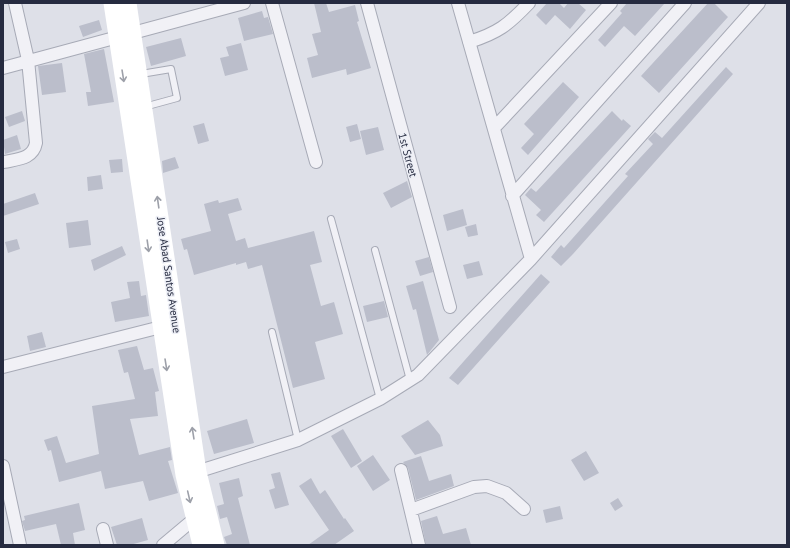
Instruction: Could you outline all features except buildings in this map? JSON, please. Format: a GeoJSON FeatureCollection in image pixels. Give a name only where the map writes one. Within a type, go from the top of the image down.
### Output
{"type":"FeatureCollection","features":[{"type":"Feature","properties":{"kind":"main road","name":"Jose Abad Santos Avenue"},"geometry":{"type":"LineString","coordinates":[[112,3],[139,74],[144,106],[168,325]]}},
{"type":"Feature","properties":{"kind":"main road","name":"Jose Abad Santos Avenue"},"geometry":{"type":"LineString","coordinates":[[128,3],[124,35],[191,473],[201,517],[200,545]]}},
{"type":"Feature","properties":{"kind":"main road","name":"Jose Abad Santos Avenue"},"geometry":{"type":"LineString","coordinates":[[201,517],[216,545]]}},
{"type":"Feature","properties":{"kind":"street"},"geometry":{"type":"LineString","coordinates":[[4,162],[30,156],[35,149],[36,143],[28,60],[15,3]]}},
{"type":"Feature","properties":{"kind":"street"},"geometry":{"type":"LineString","coordinates":[[3,68],[28,60],[244,3]]}},
{"type":"Feature","properties":{"kind":"street"},"geometry":{"type":"LineString","coordinates":[[272,3],[316,162]]}},
{"type":"Feature","properties":{"kind":"street","name":"1st Street"},"geometry":{"type":"LineString","coordinates":[[367,3],[450,307]]}},
{"type":"Feature","properties":{"kind":"street"},"geometry":{"type":"LineString","coordinates":[[458,3],[531,259]]}},
{"type":"Feature","properties":{"kind":"street"},"geometry":{"type":"LineString","coordinates":[[469,42],[496,33],[510,22],[529,3]]}},
{"type":"Feature","properties":{"kind":"street"},"geometry":{"type":"LineString","coordinates":[[494,128],[611,3]]}},
{"type":"Feature","properties":{"kind":"street"},"geometry":{"type":"LineString","coordinates":[[512,196],[685,3]]}},
{"type":"Feature","properties":{"kind":"street"},"geometry":{"type":"LineString","coordinates":[[191,473],[298,440],[380,398],[411,380],[458,336],[531,259],[759,3]]}},
{"type":"Feature","properties":{"kind":"street"},"geometry":{"type":"LineString","coordinates":[[3,367],[168,325]]}},
{"type":"Feature","properties":{"kind":"street"},"geometry":{"type":"LineString","coordinates":[[3,466],[20,545]]}},
{"type":"Feature","properties":{"kind":"street"},"geometry":{"type":"LineString","coordinates":[[401,470],[419,545]]}},
{"type":"Feature","properties":{"kind":"street"},"geometry":{"type":"LineString","coordinates":[[411,510],[474,487],[486,486],[506,493],[524,509]]}},
{"type":"Feature","properties":{"kind":"street"},"geometry":{"type":"LineString","coordinates":[[163,545],[201,517]]}},
{"type":"Feature","properties":{"kind":"street"},"geometry":{"type":"LineString","coordinates":[[103,529],[107,545]]}},
{"type":"Feature","properties":{"kind":"lane"},"geometry":{"type":"LineString","coordinates":[[139,74],[171,69],[177,98],[144,106]]}},
{"type":"Feature","properties":{"kind":"lane"},"geometry":{"type":"LineString","coordinates":[[332,219],[380,398]]}},
{"type":"Feature","properties":{"kind":"lane"},"geometry":{"type":"LineString","coordinates":[[375,250],[411,380]]}},
{"type":"Feature","properties":{"kind":"lane"},"geometry":{"type":"LineString","coordinates":[[272,332],[298,440]]}}]}
